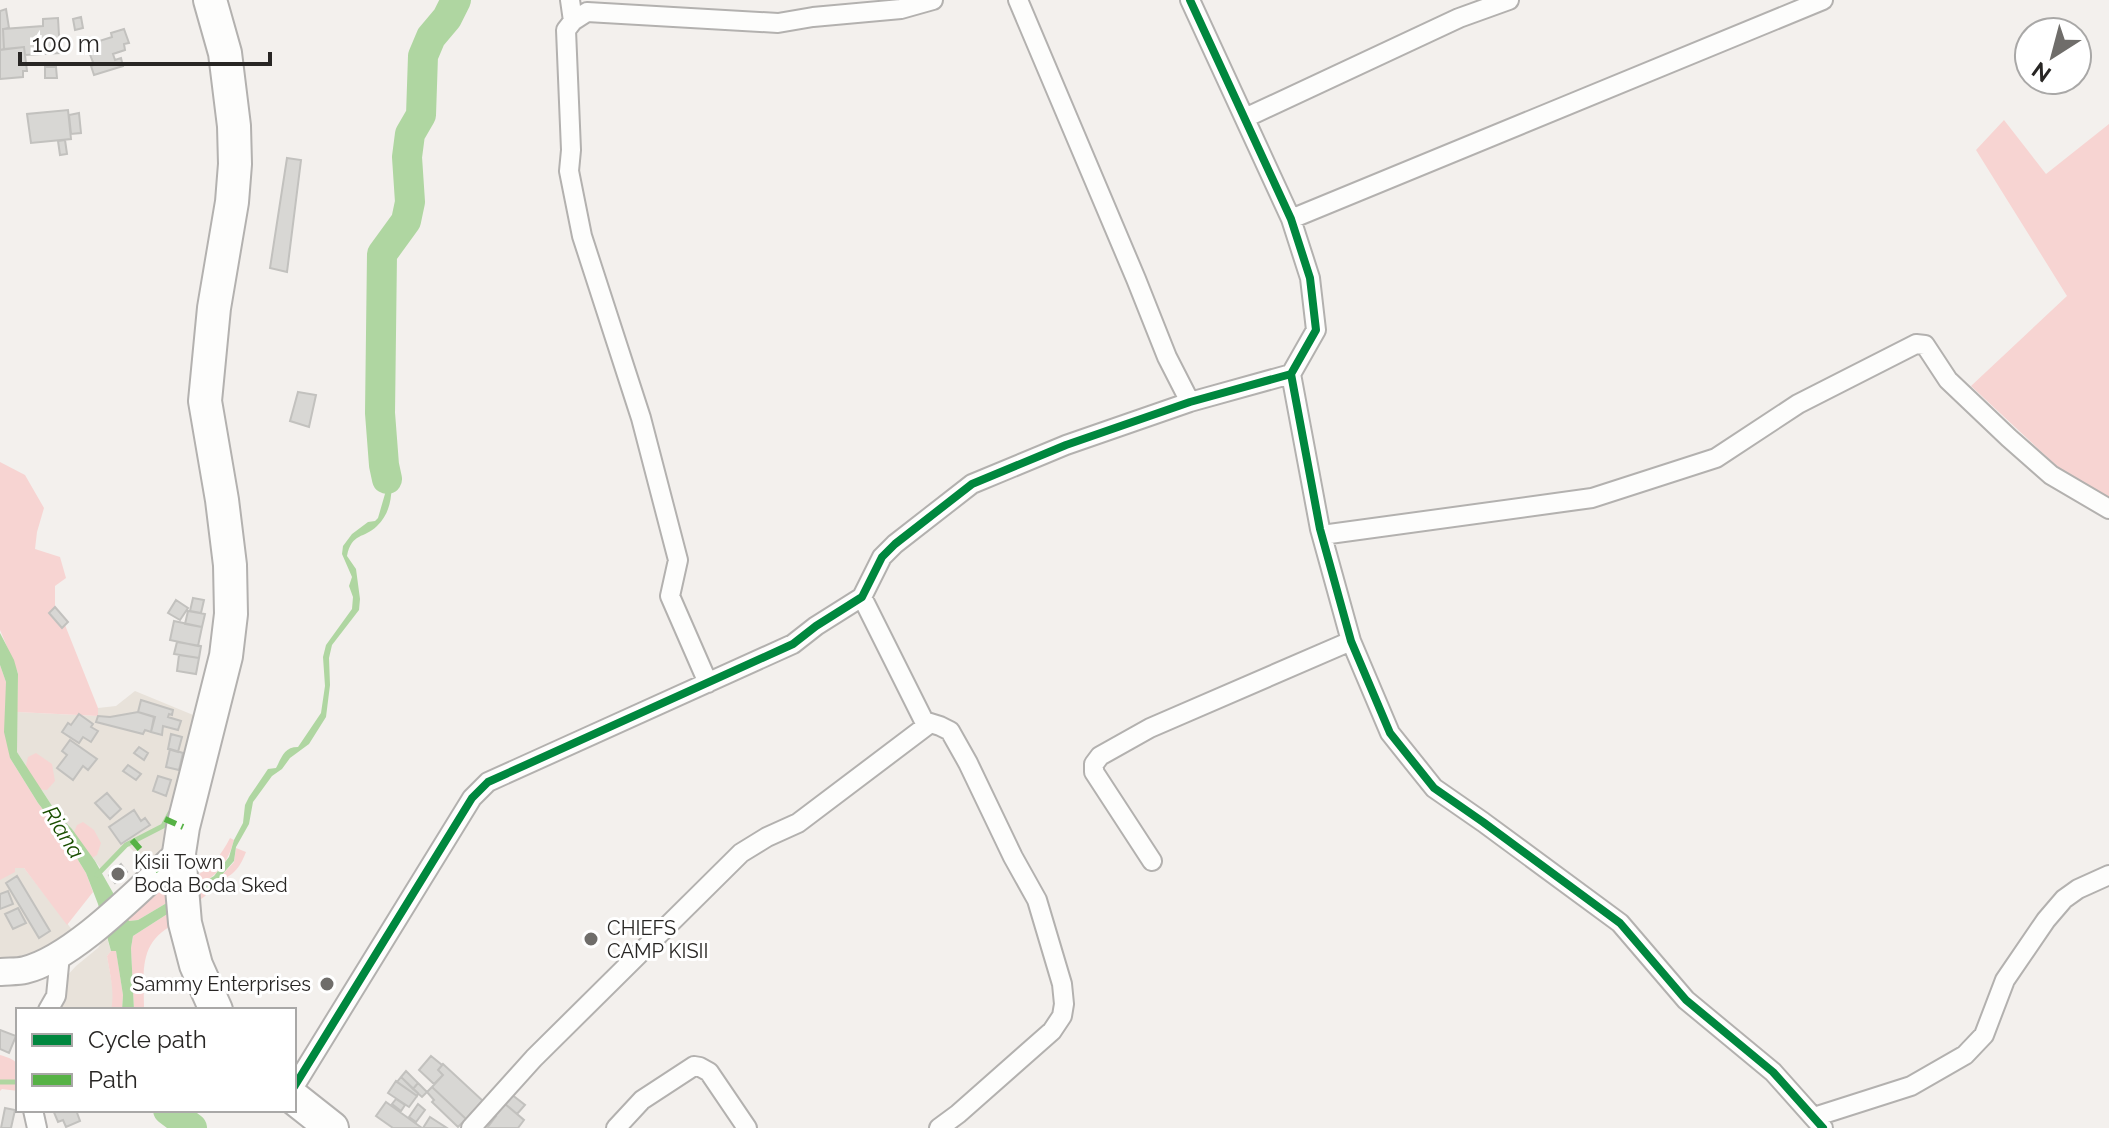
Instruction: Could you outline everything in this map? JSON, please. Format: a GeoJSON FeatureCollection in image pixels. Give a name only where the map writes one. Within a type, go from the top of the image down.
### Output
{"type":"FeatureCollection","features":[{"type":"Feature","properties":{"kind":"highway"},"geometry":{"type":"LineString","coordinates":[[210,0],[225,53],[234,126],[232,202],[214,308],[205,401],[230,565],[231,614],[226,656],[179,853],[185,923],[196,965],[215,1008]]}},
{"type":"Feature","properties":{"kind":"highway"},"geometry":{"type":"LineString","coordinates":[[296,1100],[332,1128]]}},
{"type":"Feature","properties":{"kind":"main road"},"geometry":{"type":"LineString","coordinates":[[0,972],[25,970],[60,955],[179,853]]}},
{"type":"Feature","properties":{"kind":"street"},"geometry":{"type":"LineString","coordinates":[[570,0],[573,21]]}},
{"type":"Feature","properties":{"kind":"street"},"geometry":{"type":"LineString","coordinates":[[708,683],[670,596],[678,560],[641,418],[582,236],[569,171],[571,150],[566,30],[587,12],[778,23],[901,9],[933,0]]}},
{"type":"Feature","properties":{"kind":"street"},"geometry":{"type":"LineString","coordinates":[[1018,0],[1167,357],[1190,402]]}},
{"type":"Feature","properties":{"kind":"street"},"geometry":{"type":"LineString","coordinates":[[1190,0],[1291,219],[1310,278],[1316,330],[1291,374],[1322,535],[1351,641],[1390,733],[1434,788],[1620,923],[1686,1000],[1773,1072],[1818,1122],[1911,1086],[1965,1055],[1984,1035],[2005,980],[2046,920],[2064,899],[2109,875]]}},
{"type":"Feature","properties":{"kind":"street"},"geometry":{"type":"LineString","coordinates":[[1245,118],[1459,18],[1509,0]]}},
{"type":"Feature","properties":{"kind":"street"},"geometry":{"type":"LineString","coordinates":[[1291,219],[1823,0]]}},
{"type":"Feature","properties":{"kind":"street"},"geometry":{"type":"LineString","coordinates":[[1322,535],[1592,498],[1689,467],[1716,458],[1798,404],[1916,344],[1925,345],[1948,380],[2051,475],[2109,509]]}},
{"type":"Feature","properties":{"kind":"street"},"geometry":{"type":"LineString","coordinates":[[296,1084],[472,798],[488,782],[793,644],[862,597],[882,557],[972,484],[1066,445],[1190,402],[1291,374]]}},
{"type":"Feature","properties":{"kind":"street"},"geometry":{"type":"LineString","coordinates":[[862,597],[924,721],[950,731],[968,763],[1037,900],[1062,984],[1062,1016],[1052,1031],[939,1128]]}},
{"type":"Feature","properties":{"kind":"street"},"geometry":{"type":"LineString","coordinates":[[1152,861],[1094,772],[1094,764],[1100,756],[1150,728],[1351,641]]}},
{"type":"Feature","properties":{"kind":"street"},"geometry":{"type":"LineString","coordinates":[[471,1128],[534,1058],[741,853],[798,823],[929,724]]}},
{"type":"Feature","properties":{"kind":"street"},"geometry":{"type":"LineString","coordinates":[[49,1008],[56,996],[60,955]]}},
{"type":"Feature","properties":{"kind":"street"},"geometry":{"type":"LineString","coordinates":[[616,1128],[642,1100],[694,1066],[709,1072],[747,1128]]}},
{"type":"Feature","properties":{"kind":"shaded area"},"geometry":{"type":"Polygon","coordinates":[[[2004,120],[2046,174],[2109,124],[2109,499],[2076,484],[1971,386],[2067,296],[1976,150],[2004,120]]]}},
{"type":"Feature","properties":{"kind":"shaded area"},"geometry":{"type":"Polygon","coordinates":[[[0,462],[25,475],[44,508],[35,549],[60,557],[66,578],[55,586],[55,607],[49,613],[62,627],[65,625],[98,708],[98,716],[17,712],[18,673],[0,630],[0,462]]]}},
{"type":"Feature","properties":{"kind":"shaded area"},"geometry":{"type":"Polygon","coordinates":[[[0,665],[6,682],[10,758],[64,837],[86,873],[93,892],[67,925],[24,868],[15,868],[15,872],[0,880],[0,665]]]}},
{"type":"Feature","properties":{"kind":"shaded area"},"geometry":{"type":"Polygon","coordinates":[[[135,691],[198,717],[172,840],[145,864],[126,843],[101,869],[56,812],[17,752],[17,712],[97,716],[98,708],[116,706],[135,691]]]}},
{"type":"Feature","properties":{"kind":"shaded area"},"geometry":{"type":"Polygon","coordinates":[[[36,753],[52,764],[55,781],[47,790],[34,789],[24,774],[28,757],[36,753]]]}},
{"type":"Feature","properties":{"kind":"shaded area"},"geometry":{"type":"Polygon","coordinates":[[[0,806],[24,868],[73,931],[53,947],[0,964],[0,806]]]}},
{"type":"Feature","properties":{"kind":"shaded area"},"geometry":{"type":"Polygon","coordinates":[[[83,822],[94,830],[101,843],[97,855],[90,859],[73,835],[77,825],[83,822]]]}},
{"type":"Feature","properties":{"kind":"shaded area"},"geometry":{"type":"Polygon","coordinates":[[[230,838],[234,840],[224,863],[209,879],[194,888],[193,877],[215,861],[230,838]]]}},
{"type":"Feature","properties":{"kind":"shaded area"},"geometry":{"type":"Polygon","coordinates":[[[236,848],[246,852],[240,865],[198,901],[196,896],[214,884],[234,862],[236,848]]]}},
{"type":"Feature","properties":{"kind":"shaded area"},"geometry":{"type":"Polygon","coordinates":[[[161,891],[168,894],[170,901],[138,920],[129,921],[127,917],[161,891]]]}},
{"type":"Feature","properties":{"kind":"shaded area"},"geometry":{"type":"Polygon","coordinates":[[[172,911],[175,924],[154,940],[145,960],[144,1008],[134,1008],[133,936],[172,911]]]}},
{"type":"Feature","properties":{"kind":"shaded area"},"geometry":{"type":"Polygon","coordinates":[[[106,935],[111,951],[107,956],[115,1000],[112,1008],[56,1008],[66,977],[98,948],[106,935]]]}},
{"type":"Feature","properties":{"kind":"shaded area"},"geometry":{"type":"Polygon","coordinates":[[[116,950],[122,1008],[111,1008],[107,956],[116,950]]]}},
{"type":"Feature","properties":{"kind":"shaded area"},"geometry":{"type":"Polygon","coordinates":[[[0,1055],[16,1062],[16,1091],[0,1091],[0,1055]]]}},
{"type":"Feature","properties":{"kind":"water"},"geometry":{"type":"Polygon","coordinates":[[[381,440],[390,473],[389,507],[377,526],[355,539],[349,548],[347,556],[356,569],[359,610],[332,645],[326,717],[309,744],[272,776],[253,802],[249,824],[236,847],[234,861],[214,884],[196,896],[194,888],[214,876],[229,857],[243,823],[245,805],[268,769],[276,768],[286,751],[298,747],[321,713],[326,645],[352,609],[353,597],[349,586],[352,577],[342,554],[343,546],[352,534],[378,518],[387,487],[382,467],[381,440]]]}},
{"type":"Feature","properties":{"kind":"water"},"geometry":{"type":"Polygon","coordinates":[[[0,633],[18,674],[17,752],[56,812],[95,861],[129,921],[138,920],[170,901],[172,911],[133,936],[134,1008],[122,1008],[116,951],[111,951],[86,873],[10,758],[4,732],[6,682],[0,665],[0,633]]]}},
{"type":"Feature","properties":{"kind":"building"},"geometry":{"type":"Polygon","coordinates":[[[6,9],[9,28],[3,29],[4,49],[0,50],[0,11],[6,9]]]}},
{"type":"Feature","properties":{"kind":"building"},"geometry":{"type":"Polygon","coordinates":[[[81,17],[83,28],[75,30],[73,19],[81,17]]]}},
{"type":"Feature","properties":{"kind":"building"},"geometry":{"type":"Polygon","coordinates":[[[58,18],[60,53],[25,55],[24,47],[4,49],[3,29],[43,26],[43,19],[58,18]]]}},
{"type":"Feature","properties":{"kind":"building"},"geometry":{"type":"Polygon","coordinates":[[[124,29],[129,43],[124,44],[125,50],[113,54],[115,60],[121,58],[123,66],[94,75],[89,52],[99,49],[96,42],[124,29]]]}},
{"type":"Feature","properties":{"kind":"building"},"geometry":{"type":"Polygon","coordinates":[[[24,47],[27,71],[23,71],[23,77],[0,79],[0,50],[24,47]]]}},
{"type":"Feature","properties":{"kind":"building"},"geometry":{"type":"Polygon","coordinates":[[[45,67],[56,67],[57,78],[45,78],[45,67]]]}},
{"type":"Feature","properties":{"kind":"building"},"geometry":{"type":"Polygon","coordinates":[[[68,110],[71,139],[31,143],[27,114],[68,110]]]}},
{"type":"Feature","properties":{"kind":"building"},"geometry":{"type":"Polygon","coordinates":[[[79,113],[81,133],[71,134],[69,115],[79,113]]]}},
{"type":"Feature","properties":{"kind":"building"},"geometry":{"type":"Polygon","coordinates":[[[65,140],[67,154],[60,155],[58,141],[65,140]]]}},
{"type":"Feature","properties":{"kind":"building"},"geometry":{"type":"Polygon","coordinates":[[[287,158],[301,160],[287,272],[270,268],[287,158]]]}},
{"type":"Feature","properties":{"kind":"building"},"geometry":{"type":"Polygon","coordinates":[[[298,392],[316,395],[309,427],[290,421],[298,392]]]}},
{"type":"Feature","properties":{"kind":"building"},"geometry":{"type":"Polygon","coordinates":[[[193,598],[204,600],[201,613],[190,611],[193,598]]]}},
{"type":"Feature","properties":{"kind":"building"},"geometry":{"type":"Polygon","coordinates":[[[176,600],[188,608],[180,620],[168,613],[176,600]]]}},
{"type":"Feature","properties":{"kind":"building"},"geometry":{"type":"Polygon","coordinates":[[[55,607],[68,622],[62,628],[49,613],[55,607]]]}},
{"type":"Feature","properties":{"kind":"building"},"geometry":{"type":"Polygon","coordinates":[[[188,611],[205,614],[202,627],[185,624],[188,611]]]}},
{"type":"Feature","properties":{"kind":"building"},"geometry":{"type":"Polygon","coordinates":[[[174,621],[202,627],[198,646],[170,640],[174,621]]]}},
{"type":"Feature","properties":{"kind":"building"},"geometry":{"type":"Polygon","coordinates":[[[177,642],[201,646],[199,658],[174,654],[177,642]]]}},
{"type":"Feature","properties":{"kind":"building"},"geometry":{"type":"Polygon","coordinates":[[[179,655],[199,658],[196,674],[177,671],[179,655]]]}},
{"type":"Feature","properties":{"kind":"building"},"geometry":{"type":"Polygon","coordinates":[[[141,700],[173,710],[168,717],[181,721],[178,730],[163,726],[162,735],[151,732],[155,717],[138,712],[141,700]]]}},
{"type":"Feature","properties":{"kind":"building"},"geometry":{"type":"Polygon","coordinates":[[[138,712],[154,717],[151,732],[145,730],[143,734],[96,722],[98,716],[138,712]]]}},
{"type":"Feature","properties":{"kind":"building"},"geometry":{"type":"Polygon","coordinates":[[[79,714],[98,731],[91,742],[83,737],[79,743],[62,732],[79,714]]]}},
{"type":"Feature","properties":{"kind":"building"},"geometry":{"type":"Polygon","coordinates":[[[171,734],[182,737],[178,752],[168,749],[171,734]]]}},
{"type":"Feature","properties":{"kind":"building"},"geometry":{"type":"Polygon","coordinates":[[[70,740],[97,759],[88,770],[83,766],[73,780],[57,768],[67,755],[62,751],[70,740]]]}},
{"type":"Feature","properties":{"kind":"building"},"geometry":{"type":"Polygon","coordinates":[[[139,747],[148,753],[144,760],[134,753],[139,747]]]}},
{"type":"Feature","properties":{"kind":"building"},"geometry":{"type":"Polygon","coordinates":[[[170,749],[183,753],[179,770],[166,767],[170,749]]]}},
{"type":"Feature","properties":{"kind":"building"},"geometry":{"type":"Polygon","coordinates":[[[128,765],[141,774],[136,780],[123,771],[128,765]]]}},
{"type":"Feature","properties":{"kind":"building"},"geometry":{"type":"Polygon","coordinates":[[[158,776],[171,780],[166,796],[153,791],[158,776]]]}},
{"type":"Feature","properties":{"kind":"building"},"geometry":{"type":"Polygon","coordinates":[[[107,793],[121,809],[110,819],[95,803],[107,793]]]}},
{"type":"Feature","properties":{"kind":"building"},"geometry":{"type":"Polygon","coordinates":[[[134,810],[141,821],[145,818],[150,825],[121,844],[109,827],[134,810]]]}},
{"type":"Feature","properties":{"kind":"building","name":"Kisii Town Boda Boda Sked"},"geometry":{"type":"Polygon","coordinates":[[[121,864],[127,872],[115,883],[109,875],[121,864]]]}},
{"type":"Feature","properties":{"kind":"building"},"geometry":{"type":"Polygon","coordinates":[[[17,876],[50,931],[39,938],[6,883],[17,876]]]}},
{"type":"Feature","properties":{"kind":"building"},"geometry":{"type":"Polygon","coordinates":[[[8,891],[13,904],[0,909],[0,894],[8,891]]]}},
{"type":"Feature","properties":{"kind":"building"},"geometry":{"type":"Polygon","coordinates":[[[18,908],[26,923],[13,929],[5,914],[18,908]]]}},
{"type":"Feature","properties":{"kind":"building"},"geometry":{"type":"Polygon","coordinates":[[[0,1030],[16,1036],[9,1053],[0,1049],[0,1030]]]}},
{"type":"Feature","properties":{"kind":"building"},"geometry":{"type":"Polygon","coordinates":[[[431,1056],[442,1065],[438,1070],[443,1075],[434,1084],[419,1070],[431,1056]]]}},
{"type":"Feature","properties":{"kind":"building"},"geometry":{"type":"Polygon","coordinates":[[[443,1064],[483,1101],[466,1119],[432,1087],[443,1075],[438,1070],[443,1064]]]}},
{"type":"Feature","properties":{"kind":"building"},"geometry":{"type":"Polygon","coordinates":[[[406,1071],[418,1083],[413,1089],[401,1077],[406,1071]]]}},
{"type":"Feature","properties":{"kind":"building"},"geometry":{"type":"Polygon","coordinates":[[[401,1077],[418,1093],[417,1096],[397,1082],[401,1077]]]}},
{"type":"Feature","properties":{"kind":"building"},"geometry":{"type":"Polygon","coordinates":[[[396,1081],[417,1096],[409,1107],[388,1093],[396,1081]]]}},
{"type":"Feature","properties":{"kind":"building"},"geometry":{"type":"Polygon","coordinates":[[[418,1083],[427,1092],[422,1097],[413,1089],[418,1083]]]}},
{"type":"Feature","properties":{"kind":"building"},"geometry":{"type":"Polygon","coordinates":[[[432,1087],[466,1119],[458,1127],[432,1102],[434,1100],[427,1092],[432,1087]]]}},
{"type":"Feature","properties":{"kind":"building"},"geometry":{"type":"Polygon","coordinates":[[[511,1094],[525,1105],[517,1114],[504,1103],[511,1094]]]}},
{"type":"Feature","properties":{"kind":"building"},"geometry":{"type":"Polygon","coordinates":[[[396,1099],[405,1105],[401,1111],[392,1104],[396,1099]]]}},
{"type":"Feature","properties":{"kind":"building"},"geometry":{"type":"Polygon","coordinates":[[[386,1102],[422,1128],[393,1128],[376,1116],[386,1102]]]}},
{"type":"Feature","properties":{"kind":"building"},"geometry":{"type":"Polygon","coordinates":[[[504,1103],[524,1120],[518,1128],[487,1128],[496,1116],[494,1114],[504,1103]]]}},
{"type":"Feature","properties":{"kind":"building"},"geometry":{"type":"Polygon","coordinates":[[[418,1104],[425,1110],[416,1122],[409,1117],[418,1104]]]}},
{"type":"Feature","properties":{"kind":"building"},"geometry":{"type":"Polygon","coordinates":[[[5,1108],[15,1110],[11,1128],[1,1128],[5,1108]]]}},
{"type":"Feature","properties":{"kind":"building"},"geometry":{"type":"Polygon","coordinates":[[[54,1112],[77,1112],[80,1121],[66,1127],[63,1120],[58,1122],[54,1112]]]}},
{"type":"Feature","properties":{"kind":"building"},"geometry":{"type":"Polygon","coordinates":[[[430,1117],[447,1128],[423,1128],[430,1117]]]}},
{"type":"Feature","properties":{"kind":"waterway"},"geometry":{"type":"LineString","coordinates":[[387,479],[380,413],[382,254],[406,221],[410,202],[407,157],[410,134],[421,115],[423,56],[431,37],[447,18],[456,0]]}},
{"type":"Feature","properties":{"kind":"waterway"},"geometry":{"type":"LineString","coordinates":[[97,875],[126,845],[163,826],[170,813]]}},
{"type":"Feature","properties":{"kind":"waterway"},"geometry":{"type":"LineString","coordinates":[[0,1082],[16,1082]]}},
{"type":"Feature","properties":{"kind":"waterway","name":"Riana"},"geometry":{"type":"LineString","coordinates":[[171,1112],[192,1128]]}},
{"type":"Feature","properties":{"kind":"marked path"},"geometry":{"type":"LineString","coordinates":[[165,819],[183,827]]}},
{"type":"Feature","properties":{"kind":"marked path"},"geometry":{"type":"LineString","coordinates":[[132,840],[159,871]]}},
{"type":"Feature","properties":{"kind":"cycle path"},"geometry":{"type":"LineString","coordinates":[[1190,0],[1291,219],[1310,278],[1316,330],[1291,374],[1320,529],[1351,641],[1390,733],[1434,788],[1620,923],[1686,1000],[1773,1072],[1823,1128]]}},
{"type":"Feature","properties":{"kind":"cycle path"},"geometry":{"type":"LineString","coordinates":[[296,1084],[472,798],[488,782],[793,644],[862,597],[882,557],[972,484],[1066,445],[1190,402],[1291,374]]}},
{"type":"Feature","properties":{"kind":"place","name":"Kisii Town Boda Boda Sked"},"geometry":{"type":"Point","coordinates":[118,874]}},
{"type":"Feature","properties":{"kind":"place","name":"CHIEFS CAMP KISII"},"geometry":{"type":"Point","coordinates":[591,939]}},
{"type":"Feature","properties":{"kind":"place","name":"Sammy Enterprises"},"geometry":{"type":"Point","coordinates":[327,984]}}]}
